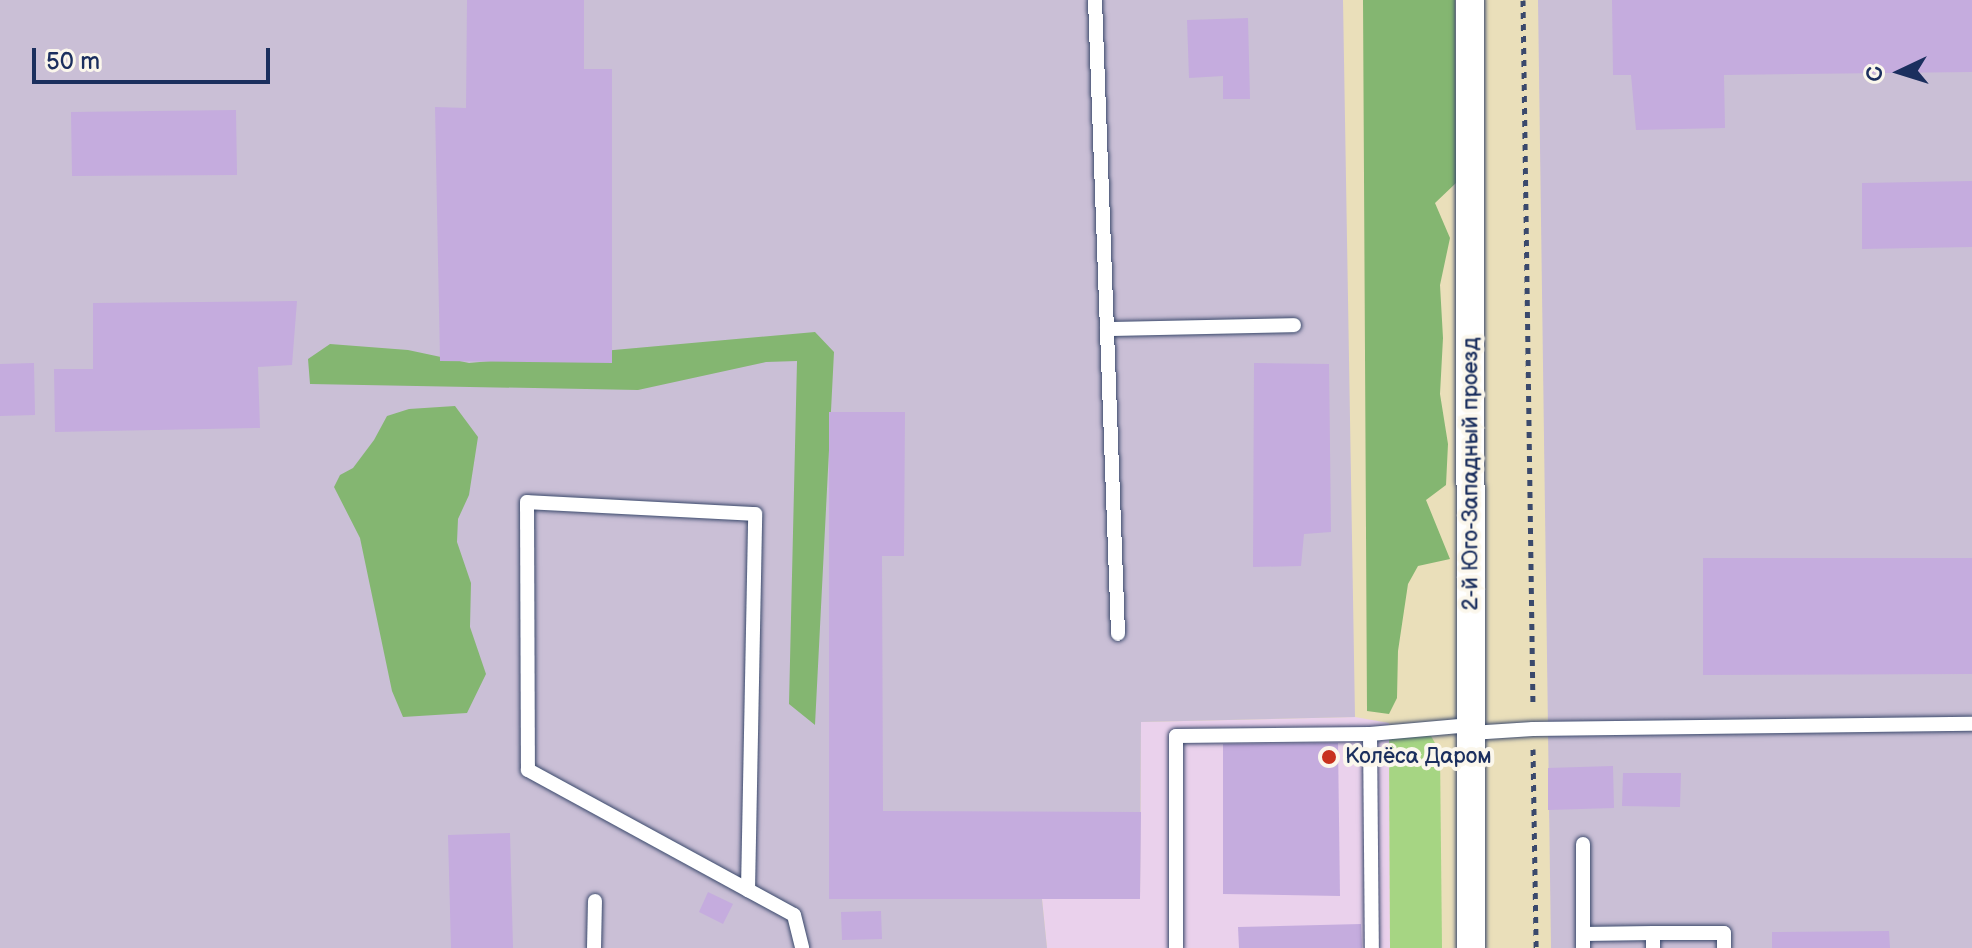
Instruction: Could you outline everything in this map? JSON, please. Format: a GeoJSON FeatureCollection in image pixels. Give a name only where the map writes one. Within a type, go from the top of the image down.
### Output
{"type":"FeatureCollection","features":[{"type":"Feature","properties":{"kind":"street","name":"2-й Юго-Западный проезд"},"geometry":{"type":"LineString","coordinates":[[1470,0],[1471,948]]}},
{"type":"Feature","properties":{"kind":"lane"},"geometry":{"type":"LineString","coordinates":[[1095,0],[1118,634]]}},
{"type":"Feature","properties":{"kind":"lane"},"geometry":{"type":"LineString","coordinates":[[1107,329],[1294,325]]}},
{"type":"Feature","properties":{"kind":"lane"},"geometry":{"type":"LineString","coordinates":[[748,890],[755,514],[527,502],[528,770],[748,890],[794,915],[802,948]]}},
{"type":"Feature","properties":{"kind":"lane"},"geometry":{"type":"LineString","coordinates":[[1176,948],[1176,736],[1370,734],[1471,729],[1972,724]]}},
{"type":"Feature","properties":{"kind":"lane"},"geometry":{"type":"LineString","coordinates":[[1370,734],[1372,948]]}},
{"type":"Feature","properties":{"kind":"lane"},"geometry":{"type":"LineString","coordinates":[[1583,844],[1583,941],[1653,941],[1724,933],[1724,948]]}},
{"type":"Feature","properties":{"kind":"lane"},"geometry":{"type":"LineString","coordinates":[[594,948],[595,901]]}},
{"type":"Feature","properties":{"kind":"path"},"geometry":{"type":"LineString","coordinates":[[1523,0],[1536,948]]}},
{"type":"Feature","properties":{"kind":"shaded area"},"geometry":{"type":"Polygon","coordinates":[[[0,0],[1343,0],[1355,717],[1141,722],[1140,899],[1042,899],[1047,948],[0,948],[0,0]]]}},
{"type":"Feature","properties":{"kind":"shaded area"},"geometry":{"type":"Polygon","coordinates":[[[1538,0],[1972,0],[1972,948],[1551,948],[1538,0]]]}},
{"type":"Feature","properties":{"kind":"shaded area"},"geometry":{"type":"Polygon","coordinates":[[[1355,717],[1389,723],[1390,948],[1047,948],[1042,899],[1140,899],[1141,722],[1355,717]]]}},
{"type":"Feature","properties":{"kind":"green space"},"geometry":{"type":"Polygon","coordinates":[[[1363,0],[1455,0],[1456,183],[1435,203],[1450,238],[1440,285],[1443,338],[1440,394],[1448,444],[1446,485],[1426,500],[1450,559],[1418,566],[1408,584],[1398,651],[1397,698],[1389,714],[1367,711],[1363,0]]]}},
{"type":"Feature","properties":{"kind":"green space"},"geometry":{"type":"Polygon","coordinates":[[[815,332],[834,352],[815,725],[789,704],[797,361],[766,362],[638,390],[310,384],[308,359],[330,344],[408,350],[469,363],[815,332]]]}},
{"type":"Feature","properties":{"kind":"green space"},"geometry":{"type":"Polygon","coordinates":[[[455,406],[478,437],[469,495],[458,519],[457,542],[471,583],[470,627],[486,674],[467,713],[403,717],[392,691],[360,538],[334,487],[340,475],[353,468],[374,440],[387,416],[409,409],[455,406]]]}},
{"type":"Feature","properties":{"kind":"green space"},"geometry":{"type":"Polygon","coordinates":[[[1389,735],[1431,736],[1440,752],[1442,948],[1390,948],[1389,735]]]}},
{"type":"Feature","properties":{"kind":"building"},"geometry":{"type":"Polygon","coordinates":[[[467,0],[584,0],[584,69],[612,69],[612,363],[440,361],[435,107],[466,108],[467,0]]]}},
{"type":"Feature","properties":{"kind":"building"},"geometry":{"type":"Polygon","coordinates":[[[1612,0],[1972,0],[1972,72],[1724,75],[1725,128],[1636,130],[1631,75],[1613,75],[1612,0]]]}},
{"type":"Feature","properties":{"kind":"building"},"geometry":{"type":"Polygon","coordinates":[[[1248,18],[1250,99],[1223,99],[1223,76],[1189,78],[1187,20],[1248,18]]]}},
{"type":"Feature","properties":{"kind":"building"},"geometry":{"type":"Polygon","coordinates":[[[236,110],[237,175],[72,176],[71,112],[236,110]]]}},
{"type":"Feature","properties":{"kind":"building"},"geometry":{"type":"Polygon","coordinates":[[[1972,181],[1972,247],[1862,249],[1862,183],[1972,181]]]}},
{"type":"Feature","properties":{"kind":"building"},"geometry":{"type":"Polygon","coordinates":[[[297,301],[292,365],[258,367],[260,428],[55,432],[54,369],[93,369],[93,303],[297,301]]]}},
{"type":"Feature","properties":{"kind":"building"},"geometry":{"type":"Polygon","coordinates":[[[34,363],[35,415],[0,416],[0,364],[34,363]]]}},
{"type":"Feature","properties":{"kind":"building"},"geometry":{"type":"Polygon","coordinates":[[[1254,363],[1329,364],[1331,532],[1304,534],[1301,566],[1253,567],[1254,363]]]}},
{"type":"Feature","properties":{"kind":"building"},"geometry":{"type":"Polygon","coordinates":[[[829,412],[905,412],[904,556],[882,556],[883,811],[1141,812],[1140,899],[829,899],[829,412]]]}},
{"type":"Feature","properties":{"kind":"building"},"geometry":{"type":"Polygon","coordinates":[[[1703,558],[1972,558],[1972,674],[1703,675],[1703,558]]]}},
{"type":"Feature","properties":{"kind":"building"},"geometry":{"type":"Polygon","coordinates":[[[1338,743],[1340,896],[1223,894],[1223,744],[1338,743]]]}},
{"type":"Feature","properties":{"kind":"building"},"geometry":{"type":"Polygon","coordinates":[[[1613,766],[1614,808],[1548,810],[1548,768],[1613,766]]]}},
{"type":"Feature","properties":{"kind":"building"},"geometry":{"type":"Polygon","coordinates":[[[1623,773],[1681,773],[1680,807],[1622,806],[1623,773]]]}},
{"type":"Feature","properties":{"kind":"building"},"geometry":{"type":"Polygon","coordinates":[[[510,833],[513,948],[451,948],[448,835],[510,833]]]}},
{"type":"Feature","properties":{"kind":"building"},"geometry":{"type":"Polygon","coordinates":[[[708,892],[733,904],[723,924],[699,912],[708,892]]]}},
{"type":"Feature","properties":{"kind":"building"},"geometry":{"type":"Polygon","coordinates":[[[881,911],[882,939],[842,940],[841,912],[881,911]]]}},
{"type":"Feature","properties":{"kind":"building"},"geometry":{"type":"Polygon","coordinates":[[[1361,924],[1362,948],[1239,948],[1238,927],[1361,924]]]}},
{"type":"Feature","properties":{"kind":"building"},"geometry":{"type":"Polygon","coordinates":[[[1889,931],[1890,948],[1772,948],[1772,932],[1889,931]]]}},
{"type":"Feature","properties":{"kind":"place","name":"Колёса Даром"},"geometry":{"type":"Point","coordinates":[1329,757]}}]}
